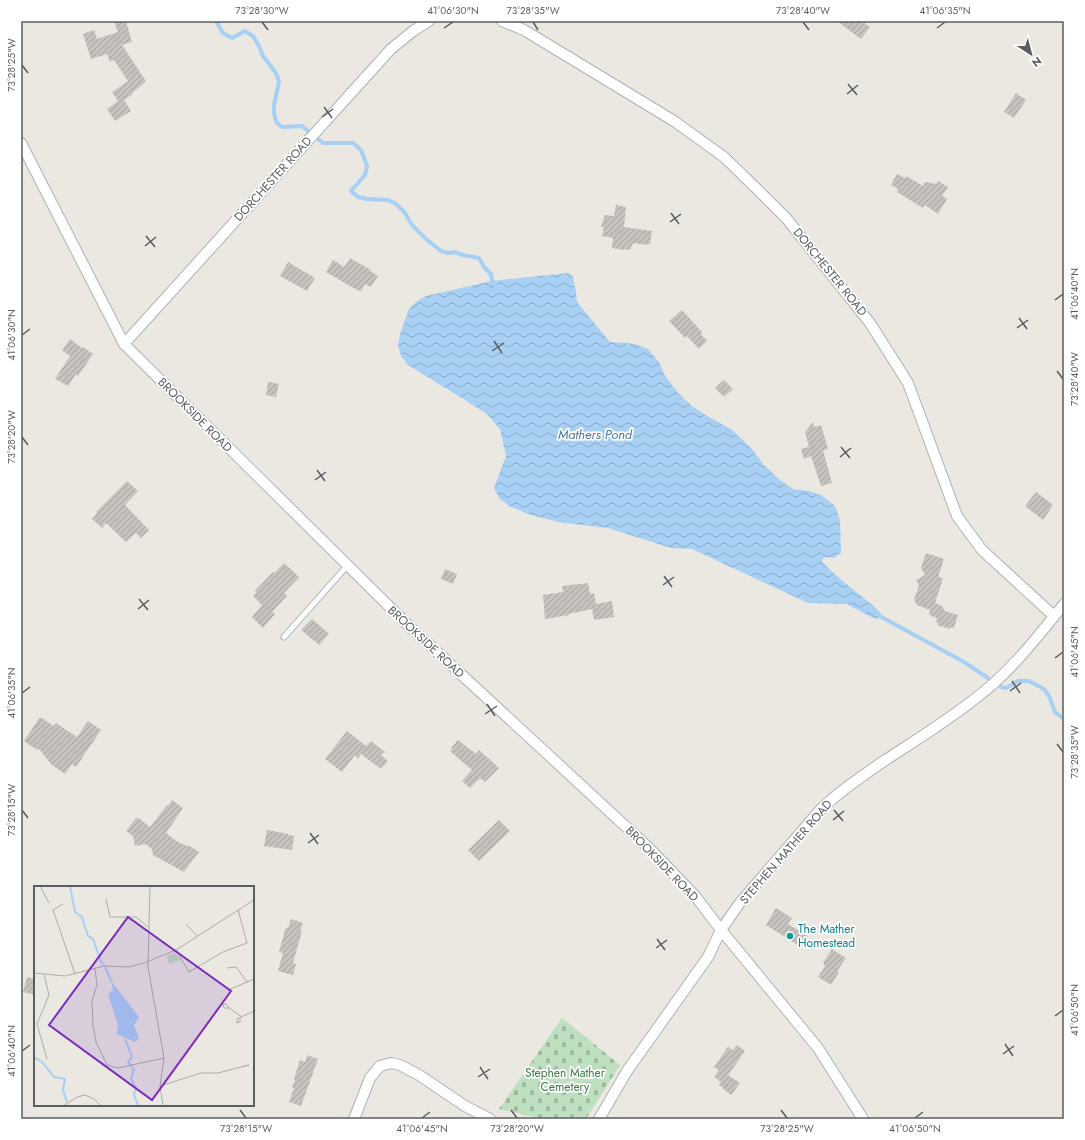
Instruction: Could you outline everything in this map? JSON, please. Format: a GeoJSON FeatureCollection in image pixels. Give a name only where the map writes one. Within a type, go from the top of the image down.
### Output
{"type":"FeatureCollection","features":[{"type":"Feature","properties":{"kind":"street","name":"DORCHESTER ROAD"},"geometry":{"type":"LineString","coordinates":[[124,344],[391,49],[413,31],[429,21]]}},
{"type":"Feature","properties":{"kind":"street","name":"DORCHESTER ROAD"},"geometry":{"type":"LineString","coordinates":[[502,21],[524,30],[674,121],[724,157],[786,218],[870,323],[908,383],[957,516],[982,550],[1054,616]]}},
{"type":"Feature","properties":{"kind":"street","name":"BROOKSIDE ROAD"},"geometry":{"type":"LineString","coordinates":[[21,143],[124,344],[409,626],[650,849],[696,897],[721,930],[818,1048],[863,1119]]}},
{"type":"Feature","properties":{"kind":"street","name":"STEPHEN MATHER ROAD"},"geometry":{"type":"LineString","coordinates":[[599,1119],[627,1071],[708,957],[721,930],[739,904],[821,809],[859,778],[948,719],[986,690],[1013,664],[1064,604]]}},
{"type":"Feature","properties":{"kind":"street"},"geometry":{"type":"LineString","coordinates":[[354,1119],[370,1078],[380,1066],[391,1063],[400,1065],[419,1075],[465,1106],[490,1119]]}},
{"type":"Feature","properties":{"kind":"lane"},"geometry":{"type":"LineString","coordinates":[[284,637],[347,566]]}},
{"type":"Feature","properties":{"kind":"green space","name":"Stephen Mather Cemetery"},"geometry":{"type":"Polygon","coordinates":[[[562,1018],[620,1065],[586,1119],[542,1119],[499,1109],[562,1018]]]}},
{"type":"Feature","properties":{"kind":"water","name":"Mathers Pond"},"geometry":{"type":"Polygon","coordinates":[[[568,273],[573,277],[577,302],[610,342],[635,344],[648,349],[659,362],[665,376],[679,394],[692,406],[731,429],[751,448],[764,465],[780,480],[793,489],[809,491],[821,495],[835,506],[840,520],[841,553],[834,558],[824,557],[822,561],[838,577],[881,613],[878,619],[871,617],[847,604],[808,603],[692,549],[671,548],[608,528],[558,522],[528,514],[509,506],[499,498],[494,488],[506,456],[500,429],[487,414],[408,365],[401,356],[398,345],[401,331],[409,309],[417,301],[426,296],[492,281],[568,273]]]}},
{"type":"Feature","properties":{"kind":"building"},"geometry":{"type":"Polygon","coordinates":[[[114,21],[126,21],[132,42],[122,45],[146,81],[132,93],[133,94],[124,100],[131,111],[115,121],[107,109],[118,101],[112,92],[128,81],[114,60],[110,62],[107,54],[91,59],[83,34],[94,30],[97,39],[118,32],[114,21]]]}},
{"type":"Feature","properties":{"kind":"building"},"geometry":{"type":"Polygon","coordinates":[[[837,21],[861,21],[870,27],[861,39],[837,21]]]}},
{"type":"Feature","properties":{"kind":"building"},"geometry":{"type":"Polygon","coordinates":[[[1016,93],[1026,100],[1014,118],[1004,112],[1016,93]]]}},
{"type":"Feature","properties":{"kind":"building"},"geometry":{"type":"Polygon","coordinates":[[[897,174],[905,178],[906,176],[923,186],[925,182],[936,184],[938,181],[948,187],[942,196],[947,199],[938,214],[925,205],[923,208],[897,192],[898,189],[891,185],[897,174]]]}},
{"type":"Feature","properties":{"kind":"building"},"geometry":{"type":"Polygon","coordinates":[[[616,205],[626,207],[624,227],[652,231],[650,244],[633,243],[630,250],[612,248],[613,238],[602,236],[604,227],[601,227],[605,215],[614,216],[616,205]]]}},
{"type":"Feature","properties":{"kind":"building"},"geometry":{"type":"Polygon","coordinates":[[[350,258],[371,270],[370,271],[378,276],[371,287],[365,284],[361,291],[357,290],[326,272],[333,260],[344,267],[350,258]]]}},
{"type":"Feature","properties":{"kind":"building"},"geometry":{"type":"Polygon","coordinates":[[[288,262],[315,278],[307,291],[280,276],[288,262]]]}},
{"type":"Feature","properties":{"kind":"building"},"geometry":{"type":"Polygon","coordinates":[[[682,310],[702,332],[701,334],[707,341],[699,349],[687,336],[685,338],[669,321],[682,310]]]}},
{"type":"Feature","properties":{"kind":"building"},"geometry":{"type":"Polygon","coordinates":[[[70,339],[93,354],[78,376],[76,374],[68,386],[55,379],[70,356],[62,350],[70,339]]]}},
{"type":"Feature","properties":{"kind":"building"},"geometry":{"type":"Polygon","coordinates":[[[724,380],[733,389],[724,397],[715,388],[724,380]]]}},
{"type":"Feature","properties":{"kind":"building"},"geometry":{"type":"Polygon","coordinates":[[[268,382],[279,384],[276,397],[266,395],[268,382]]]}},
{"type":"Feature","properties":{"kind":"building"},"geometry":{"type":"Polygon","coordinates":[[[813,422],[814,427],[821,425],[828,449],[823,450],[832,483],[821,486],[811,456],[804,459],[801,449],[809,447],[805,432],[813,422]]]}},
{"type":"Feature","properties":{"kind":"building"},"geometry":{"type":"Polygon","coordinates":[[[127,481],[138,491],[125,505],[149,530],[141,538],[136,533],[126,542],[106,523],[102,528],[92,519],[97,513],[96,512],[127,481]]]}},
{"type":"Feature","properties":{"kind":"building"},"geometry":{"type":"Polygon","coordinates":[[[1036,492],[1053,505],[1043,520],[1025,506],[1036,492]]]}},
{"type":"Feature","properties":{"kind":"building"},"geometry":{"type":"Polygon","coordinates":[[[926,553],[944,559],[938,577],[943,578],[935,603],[942,606],[945,611],[958,615],[954,628],[951,627],[950,629],[937,625],[937,618],[929,615],[930,610],[917,605],[914,600],[919,585],[916,580],[925,575],[921,568],[926,553]]]}},
{"type":"Feature","properties":{"kind":"building"},"geometry":{"type":"Polygon","coordinates":[[[284,563],[299,577],[284,593],[287,596],[272,612],[275,614],[263,628],[252,617],[262,605],[253,596],[256,593],[255,591],[284,563]]]}},
{"type":"Feature","properties":{"kind":"building"},"geometry":{"type":"Polygon","coordinates":[[[445,569],[457,574],[453,584],[441,579],[445,569]]]}},
{"type":"Feature","properties":{"kind":"building"},"geometry":{"type":"Polygon","coordinates":[[[588,583],[590,594],[594,593],[596,604],[612,601],[614,617],[594,620],[592,609],[545,619],[543,595],[563,592],[562,586],[588,583]]]}},
{"type":"Feature","properties":{"kind":"building"},"geometry":{"type":"Polygon","coordinates":[[[312,619],[329,634],[319,645],[301,630],[312,619]]]}},
{"type":"Feature","properties":{"kind":"building"},"geometry":{"type":"Polygon","coordinates":[[[40,717],[54,726],[56,723],[77,737],[88,721],[101,730],[76,767],[72,764],[65,774],[51,764],[40,750],[24,741],[40,717]]]}},
{"type":"Feature","properties":{"kind":"building"},"geometry":{"type":"Polygon","coordinates":[[[347,731],[366,746],[371,741],[385,752],[381,755],[388,761],[381,769],[361,754],[358,759],[355,755],[342,772],[325,759],[347,731]]]}},
{"type":"Feature","properties":{"kind":"building"},"geometry":{"type":"Polygon","coordinates":[[[458,740],[476,754],[479,750],[499,768],[485,782],[480,778],[470,788],[462,781],[472,770],[450,751],[458,740]]]}},
{"type":"Feature","properties":{"kind":"building"},"geometry":{"type":"Polygon","coordinates":[[[172,800],[183,808],[166,833],[178,842],[187,846],[188,845],[199,852],[184,872],[153,855],[152,849],[146,844],[135,846],[133,836],[126,831],[136,818],[140,819],[150,827],[172,800]]]}},
{"type":"Feature","properties":{"kind":"building"},"geometry":{"type":"Polygon","coordinates":[[[499,820],[510,831],[479,861],[468,850],[499,820]]]}},
{"type":"Feature","properties":{"kind":"building"},"geometry":{"type":"Polygon","coordinates":[[[267,830],[294,836],[292,850],[264,846],[267,830]]]}},
{"type":"Feature","properties":{"kind":"building"},"geometry":{"type":"Polygon","coordinates":[[[776,908],[792,918],[788,924],[808,936],[801,947],[766,925],[776,908]]]}},
{"type":"Feature","properties":{"kind":"building"},"geometry":{"type":"Polygon","coordinates":[[[291,919],[303,923],[293,963],[296,964],[293,975],[278,971],[283,953],[279,952],[286,927],[288,928],[291,919]]]}},
{"type":"Feature","properties":{"kind":"building"},"geometry":{"type":"Polygon","coordinates":[[[832,949],[846,958],[837,971],[839,972],[831,985],[818,977],[825,966],[823,963],[832,949]]]}},
{"type":"Feature","properties":{"kind":"building"},"geometry":{"type":"Polygon","coordinates":[[[27,977],[34,979],[34,995],[23,992],[27,977]]]}},
{"type":"Feature","properties":{"kind":"building"},"geometry":{"type":"Polygon","coordinates":[[[737,1045],[745,1051],[728,1075],[740,1083],[731,1095],[719,1085],[721,1082],[714,1077],[719,1070],[714,1067],[728,1047],[733,1050],[737,1045]]]}},
{"type":"Feature","properties":{"kind":"building"},"geometry":{"type":"Polygon","coordinates":[[[307,1055],[318,1059],[301,1106],[289,1102],[294,1088],[292,1087],[300,1060],[305,1062],[307,1055]]]}},
{"type":"Feature","properties":{"kind":"waterway"},"geometry":{"type":"LineString","coordinates":[[216,21],[223,33],[232,38],[245,31],[253,36],[263,56],[276,73],[279,82],[274,105],[274,113],[276,121],[279,125],[283,127],[302,126],[323,143],[353,143],[361,150],[367,166],[365,175],[351,191],[358,197],[388,200],[396,204],[405,213],[412,225],[441,251],[448,253],[454,252],[479,258],[484,267],[491,274],[492,281],[495,285]]}},
{"type":"Feature","properties":{"kind":"waterway"},"geometry":{"type":"LineString","coordinates":[[876,614],[964,662],[988,678]]}},
{"type":"Feature","properties":{"kind":"waterway"},"geometry":{"type":"LineString","coordinates":[[1001,687],[1006,688],[1018,681],[1029,681],[1044,689],[1049,696],[1055,712],[1064,719]]}},
{"type":"Feature","properties":{"kind":"place","name":"The Mather Homestead"},"geometry":{"type":"Point","coordinates":[790,936]}}]}
